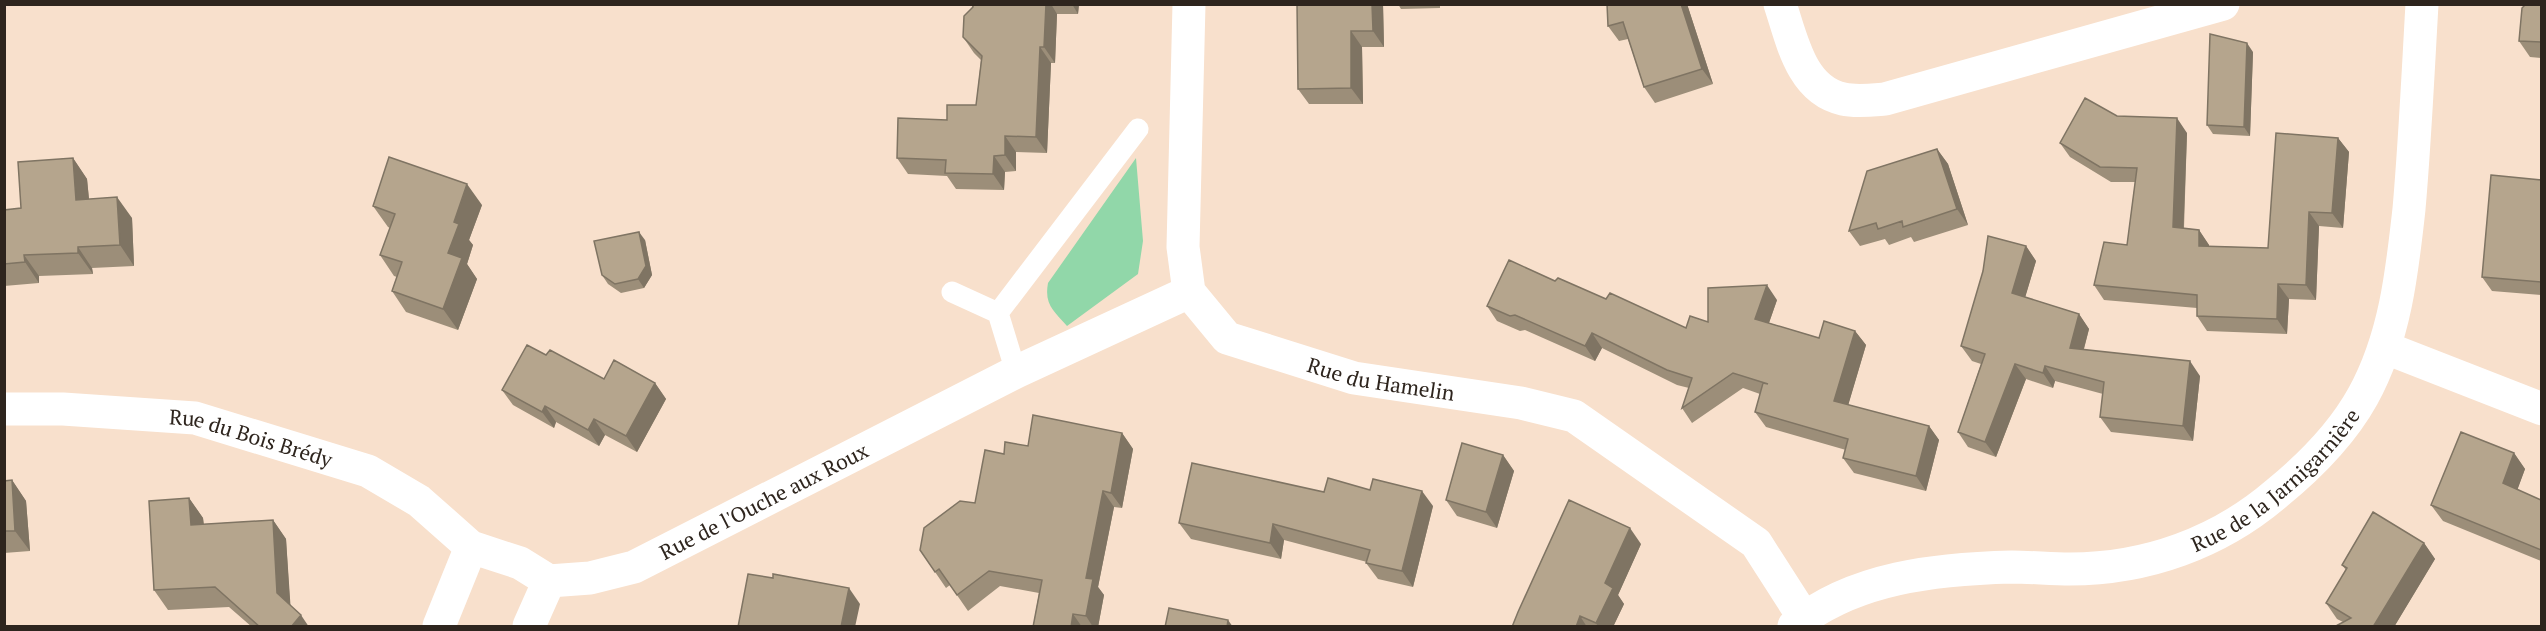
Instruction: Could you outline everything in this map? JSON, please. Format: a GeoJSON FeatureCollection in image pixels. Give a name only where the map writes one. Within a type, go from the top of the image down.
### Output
{"type":"FeatureCollection","features":[{"type":"Feature","properties":{"kind":"street"},"geometry":{"type":"LineString","coordinates":[[1189,4],[1183,247],[1189,292]]}},
{"type":"Feature","properties":{"kind":"street"},"geometry":{"type":"LineString","coordinates":[[1780,4],[1799,60],[1810,79],[1824,93],[1845,100],[1885,99],[2223,4]]}},
{"type":"Feature","properties":{"kind":"street","name":"Rue de la Jarnigarnière"},"geometry":{"type":"LineString","coordinates":[[1799,622],[1860,589],[1909,576],[2014,567],[2072,569],[2145,562],[2197,543],[2250,516],[2310,466],[2351,416],[2364,395],[2386,348],[2402,276],[2411,180],[2422,4]]}},
{"type":"Feature","properties":{"kind":"street","name":"Rue de l'Ouche aux Roux"},"geometry":{"type":"LineString","coordinates":[[549,581],[590,578],[634,567],[1016,372],[1189,292]]}},
{"type":"Feature","properties":{"kind":"street","name":"Rue du Hamelin"},"geometry":{"type":"LineString","coordinates":[[1189,292],[1227,338],[1354,378],[1521,403],[1574,416],[1756,543],[1799,622]]}},
{"type":"Feature","properties":{"kind":"street"},"geometry":{"type":"LineString","coordinates":[[2386,348],[2541,409]]}},
{"type":"Feature","properties":{"kind":"street","name":"Rue du Bois Brédy"},"geometry":{"type":"LineString","coordinates":[[4,410],[63,409],[195,418],[368,471],[418,501],[471,547],[520,563],[549,581]]}},
{"type":"Feature","properties":{"kind":"street"},"geometry":{"type":"LineString","coordinates":[[439,627],[471,547]]}},
{"type":"Feature","properties":{"kind":"street"},"geometry":{"type":"LineString","coordinates":[[529,627],[549,581]]}},
{"type":"Feature","properties":{"kind":"lane"},"geometry":{"type":"LineString","coordinates":[[998,313],[1138,129]]}},
{"type":"Feature","properties":{"kind":"lane"},"geometry":{"type":"LineString","coordinates":[[952,292],[998,313],[1016,372]]}},
{"type":"Feature","properties":{"kind":"green space"},"geometry":{"type":"Polygon","coordinates":[[[1136,158],[1143,241],[1138,274],[1067,326],[1054,312],[1049,302],[1048,283],[1136,158]]]}},
{"type":"Feature","properties":{"kind":"building"},"geometry":{"type":"Polygon","coordinates":[[[973,4],[1046,4],[1044,47],[1040,47],[1036,137],[1005,136],[1005,155],[994,156],[993,174],[945,173],[946,160],[897,158],[898,118],[947,120],[947,105],[976,105],[982,56],[963,37],[964,16],[973,4]]]}},
{"type":"Feature","properties":{"kind":"building"},"geometry":{"type":"Polygon","coordinates":[[[1297,4],[1372,4],[1373,31],[1351,31],[1351,88],[1298,89],[1297,4]]]}},
{"type":"Feature","properties":{"kind":"building"},"geometry":{"type":"Polygon","coordinates":[[[1607,4],[1681,4],[1702,69],[1644,87],[1623,22],[1608,26],[1607,4]]]}},
{"type":"Feature","properties":{"kind":"building"},"geometry":{"type":"Polygon","coordinates":[[[2526,4],[2541,4],[2541,42],[2519,41],[2522,8],[2526,4]]]}},
{"type":"Feature","properties":{"kind":"building"},"geometry":{"type":"Polygon","coordinates":[[[2210,34],[2247,43],[2244,127],[2207,125],[2210,34]]]}},
{"type":"Feature","properties":{"kind":"building"},"geometry":{"type":"Polygon","coordinates":[[[2085,98],[2117,116],[2177,118],[2173,227],[2199,230],[2199,246],[2268,248],[2276,133],[2338,138],[2332,213],[2309,212],[2306,285],[2278,284],[2277,319],[2197,316],[2197,295],[2094,285],[2104,242],[2127,245],[2137,168],[2100,167],[2060,143],[2085,98]]]}},
{"type":"Feature","properties":{"kind":"building"},"geometry":{"type":"Polygon","coordinates":[[[1937,149],[1957,209],[1903,227],[1902,221],[1878,229],[1876,223],[1849,231],[1867,171],[1937,149]]]}},
{"type":"Feature","properties":{"kind":"building"},"geometry":{"type":"Polygon","coordinates":[[[389,157],[467,184],[454,222],[459,224],[448,253],[462,258],[443,309],[392,291],[402,262],[380,255],[395,214],[373,206],[389,157]]]}},
{"type":"Feature","properties":{"kind":"building"},"geometry":{"type":"Polygon","coordinates":[[[73,158],[76,200],[117,197],[120,245],[78,247],[78,253],[24,255],[25,262],[4,264],[4,210],[21,208],[18,162],[73,158]]]}},
{"type":"Feature","properties":{"kind":"building"},"geometry":{"type":"Polygon","coordinates":[[[2491,175],[2541,180],[2541,282],[2482,277],[2491,175]]]}},
{"type":"Feature","properties":{"kind":"building"},"geometry":{"type":"Polygon","coordinates":[[[639,232],[646,266],[638,279],[615,284],[602,275],[594,241],[639,232]]]}},
{"type":"Feature","properties":{"kind":"building"},"geometry":{"type":"Polygon","coordinates":[[[1988,236],[2026,246],[2012,293],[2079,314],[2070,348],[2190,361],[2183,426],[2100,417],[2104,382],[2045,366],[2043,373],[2015,364],[1985,442],[1958,432],[1985,354],[1961,346],[1983,271],[1988,236]]]}},
{"type":"Feature","properties":{"kind":"building"},"geometry":{"type":"Polygon","coordinates":[[[1509,260],[1555,281],[1558,278],[1606,299],[1610,293],[1686,328],[1690,316],[1708,322],[1708,288],[1767,285],[1755,319],[1819,338],[1824,321],[1855,331],[1834,401],[1929,426],[1916,476],[1843,458],[1848,439],[1755,412],[1763,383],[1768,384],[1733,373],[1682,408],[1692,378],[1667,370],[1592,333],[1585,346],[1515,315],[1510,316],[1487,306],[1509,260]]]}},
{"type":"Feature","properties":{"kind":"building"},"geometry":{"type":"Polygon","coordinates":[[[527,345],[546,355],[550,350],[604,379],[614,360],[655,383],[626,436],[594,419],[588,430],[545,406],[542,412],[502,390],[527,345]]]}},
{"type":"Feature","properties":{"kind":"building"},"geometry":{"type":"Polygon","coordinates":[[[1033,415],[1122,433],[1111,493],[1103,491],[1086,578],[1093,579],[1086,616],[1073,614],[1071,627],[1033,627],[1042,580],[989,571],[957,595],[939,569],[935,572],[920,550],[924,528],[960,501],[975,503],[985,450],[1004,454],[1005,442],[1028,446],[1033,415]]]}},
{"type":"Feature","properties":{"kind":"building"},"geometry":{"type":"Polygon","coordinates":[[[2461,432],[2514,453],[2503,483],[2541,500],[2541,550],[2431,505],[2461,432]]]}},
{"type":"Feature","properties":{"kind":"building"},"geometry":{"type":"Polygon","coordinates":[[[1462,443],[1503,455],[1486,512],[1446,500],[1462,443]]]}},
{"type":"Feature","properties":{"kind":"building"},"geometry":{"type":"Polygon","coordinates":[[[1192,463],[1324,492],[1328,478],[1370,490],[1373,479],[1422,491],[1402,571],[1366,563],[1370,550],[1273,524],[1270,543],[1179,523],[1192,463]]]}},
{"type":"Feature","properties":{"kind":"building"},"geometry":{"type":"Polygon","coordinates":[[[12,480],[15,531],[4,531],[4,481],[12,480]]]}},
{"type":"Feature","properties":{"kind":"building"},"geometry":{"type":"Polygon","coordinates":[[[189,498],[191,525],[273,520],[277,593],[301,615],[291,627],[260,627],[215,587],[154,590],[149,501],[189,498]]]}},
{"type":"Feature","properties":{"kind":"building"},"geometry":{"type":"Polygon","coordinates":[[[1569,500],[1630,528],[1605,583],[1613,588],[1596,623],[1580,616],[1576,627],[1512,627],[1518,612],[1569,500]]]}},
{"type":"Feature","properties":{"kind":"building"},"geometry":{"type":"Polygon","coordinates":[[[2373,512],[2424,543],[2373,627],[2334,627],[2351,618],[2326,603],[2347,568],[2342,565],[2373,512]]]}},
{"type":"Feature","properties":{"kind":"building"},"geometry":{"type":"Polygon","coordinates":[[[748,574],[773,578],[773,574],[849,588],[841,627],[738,627],[748,574]]]}},
{"type":"Feature","properties":{"kind":"building"},"geometry":{"type":"Polygon","coordinates":[[[1169,608],[1228,620],[1227,627],[1165,627],[1169,608]]]}}]}
